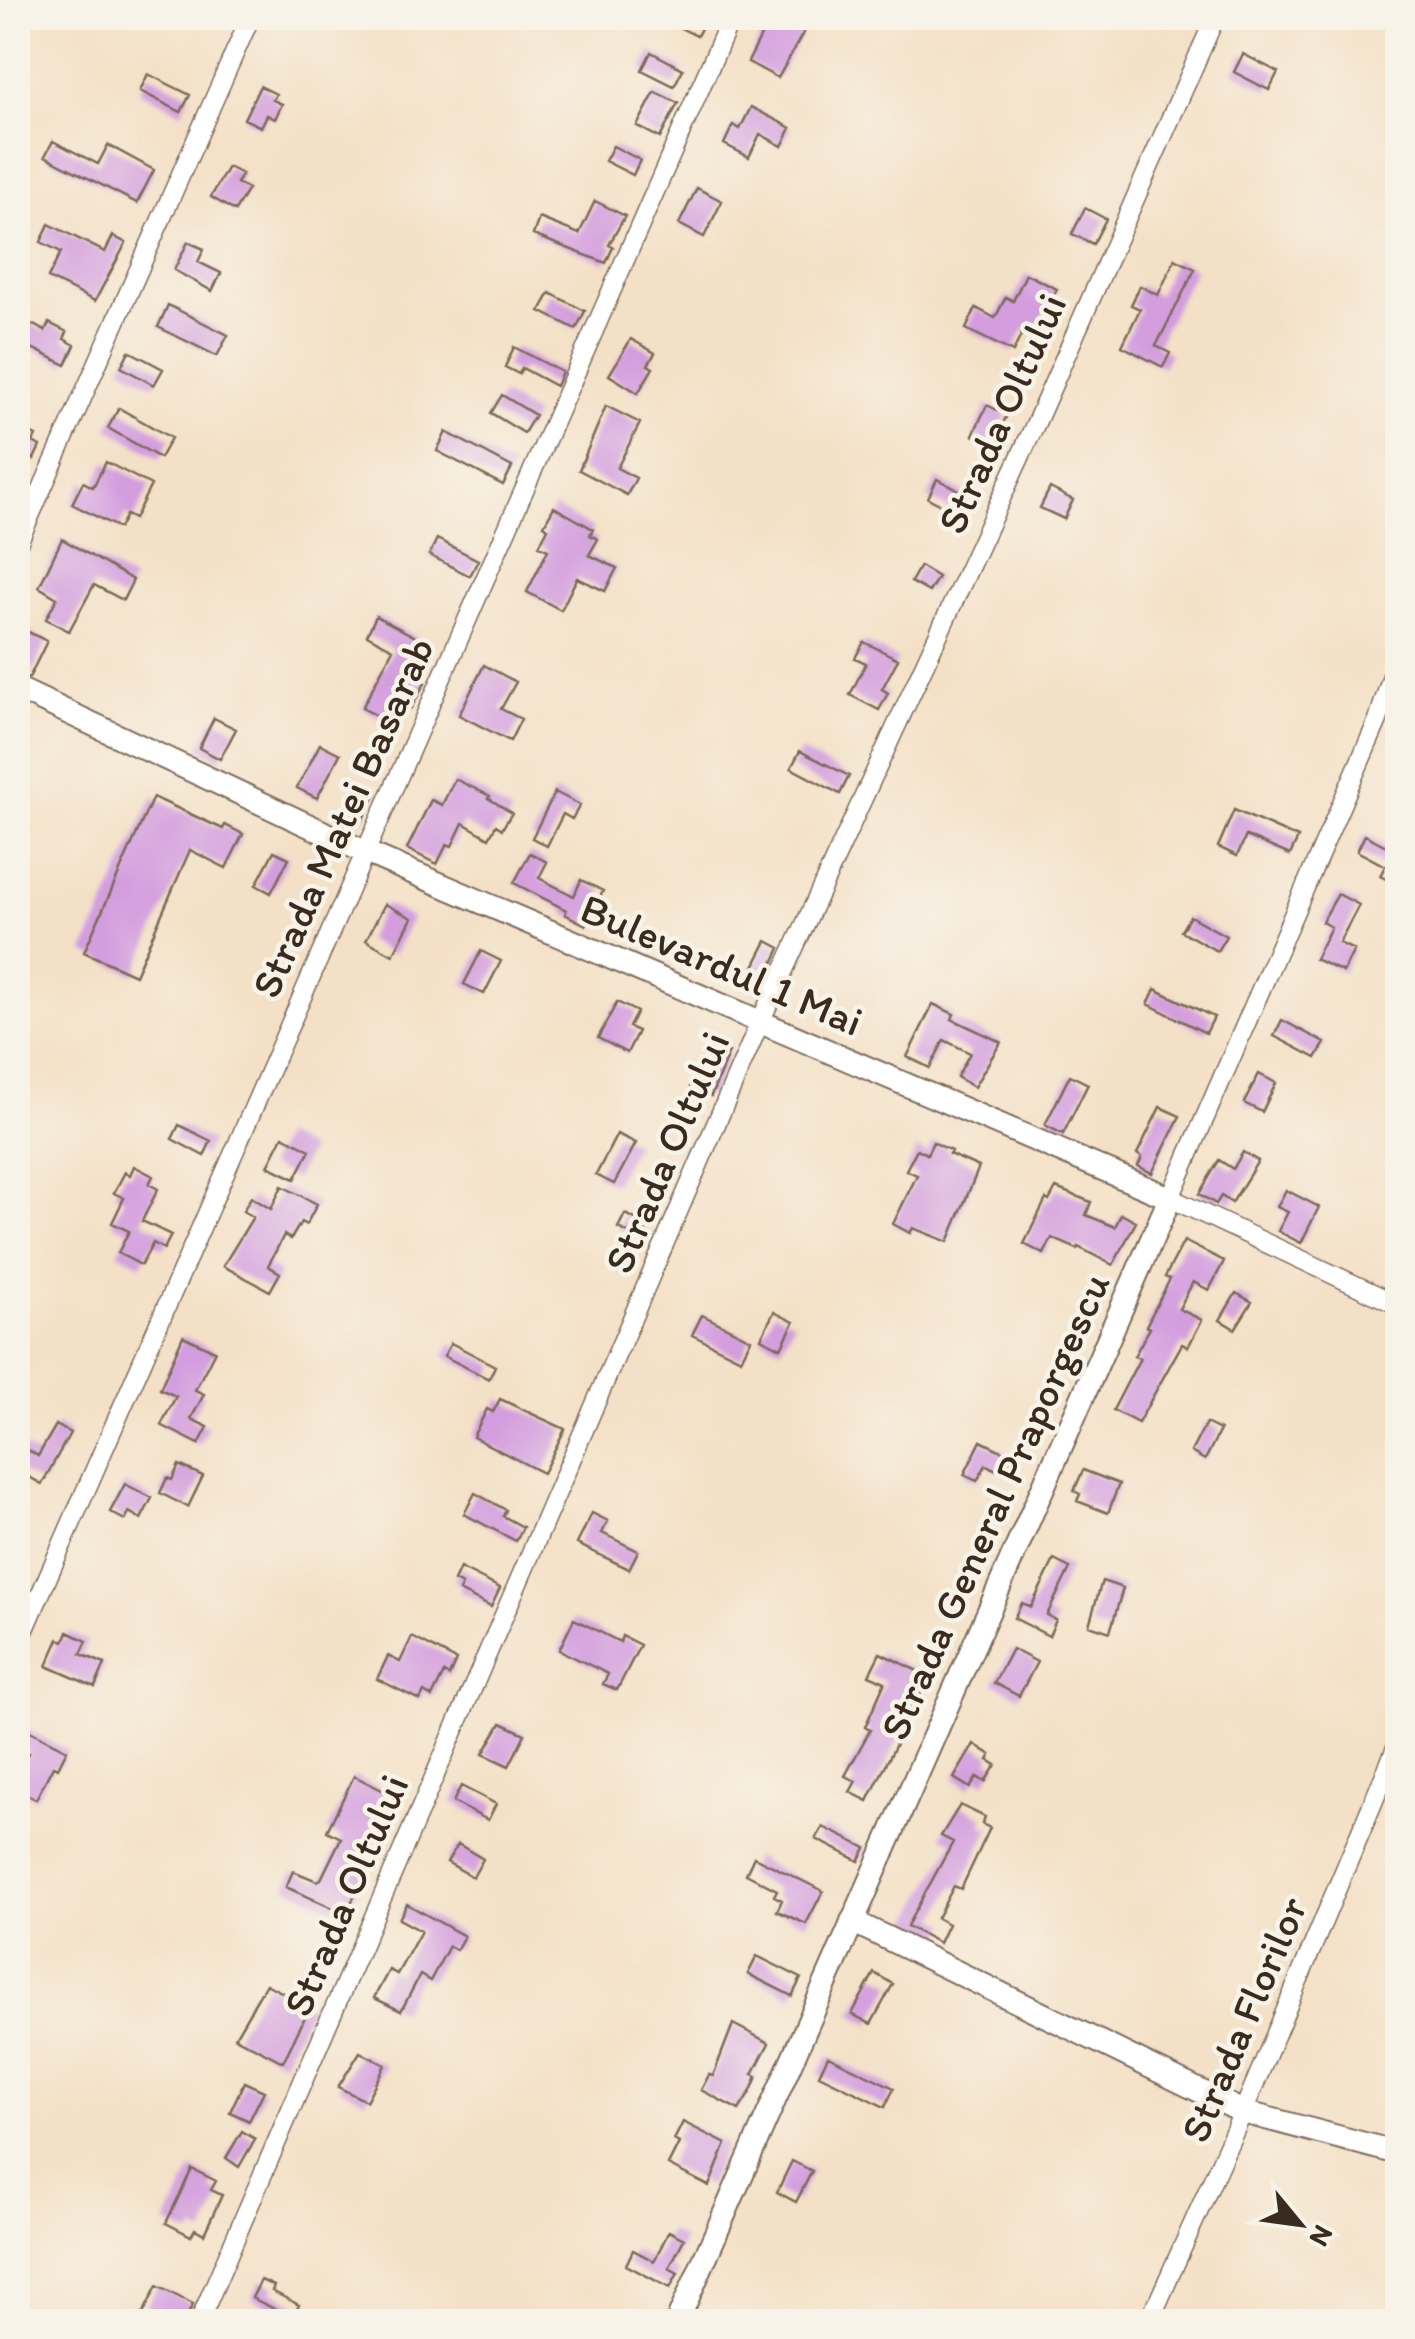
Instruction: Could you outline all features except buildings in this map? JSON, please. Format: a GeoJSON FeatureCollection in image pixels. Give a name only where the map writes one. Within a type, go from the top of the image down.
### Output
{"type":"FeatureCollection","features":[{"type":"Feature","properties":{"kind":"street"},"geometry":{"type":"LineString","coordinates":[[18,543],[250,18]]}},
{"type":"Feature","properties":{"kind":"street","name":"Strada Matei Basarab"},"geometry":{"type":"LineString","coordinates":[[18,1645],[731,18]]}},
{"type":"Feature","properties":{"kind":"street","name":"Strada Oltului"},"geometry":{"type":"LineString","coordinates":[[199,2322],[760,1022],[1040,416],[1215,18]]}},
{"type":"Feature","properties":{"kind":"street","name":"Strada General Praporgescu"},"geometry":{"type":"LineString","coordinates":[[677,2322],[1378,720],[1398,657]]}},
{"type":"Feature","properties":{"kind":"street","name":"Bulevardul 1 Mai"},"geometry":{"type":"LineString","coordinates":[[18,689],[365,852],[1170,1198],[1398,1305]]}},
{"type":"Feature","properties":{"kind":"street","name":"Strada Florilor"},"geometry":{"type":"LineString","coordinates":[[1149,2322],[1243,2112],[1398,1743]]}},
{"type":"Feature","properties":{"kind":"street"},"geometry":{"type":"LineString","coordinates":[[852,1921],[1243,2112],[1398,2153]]}}]}
